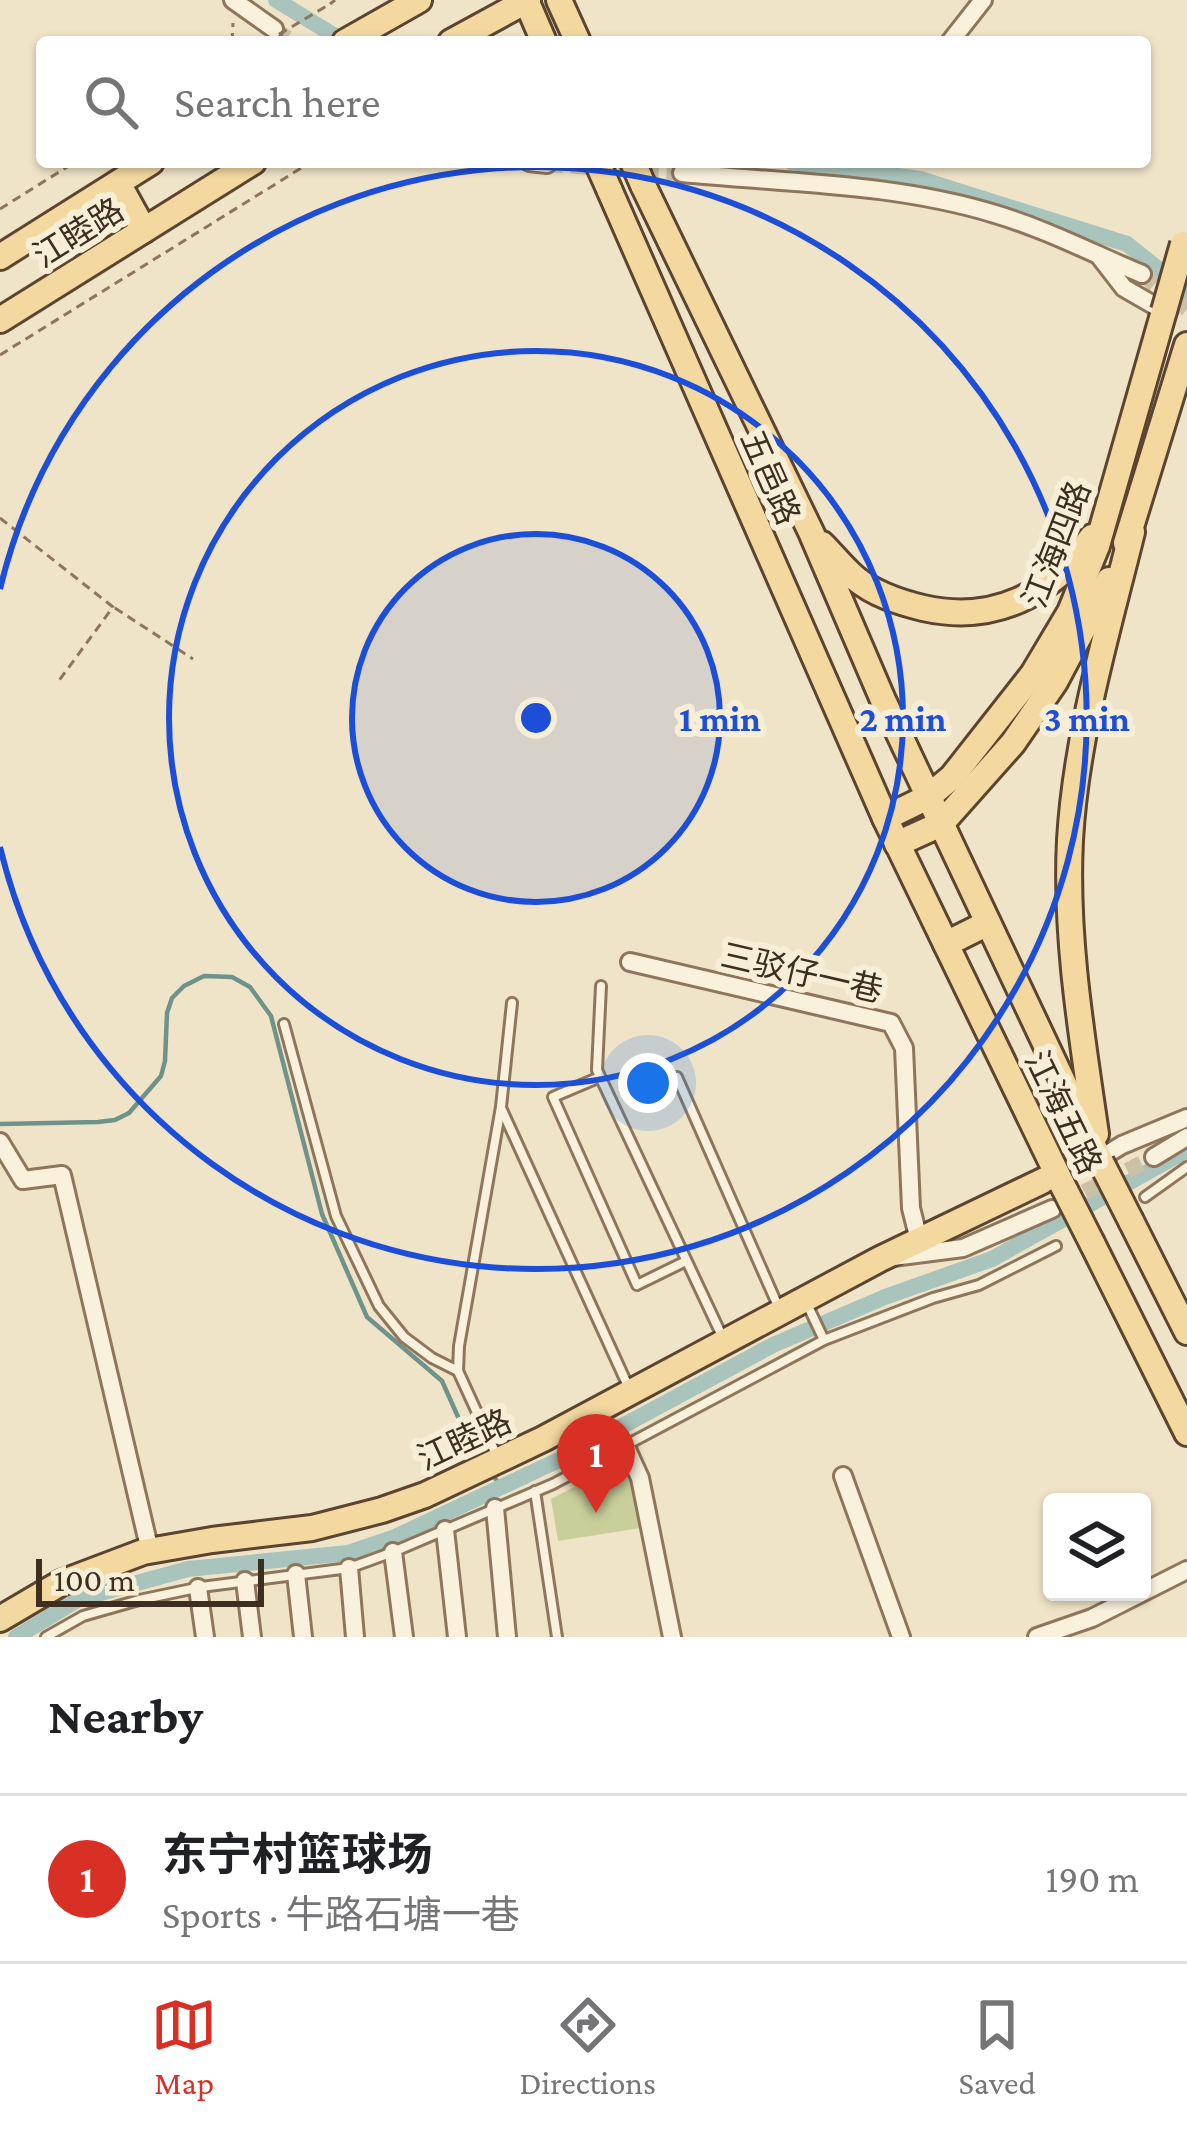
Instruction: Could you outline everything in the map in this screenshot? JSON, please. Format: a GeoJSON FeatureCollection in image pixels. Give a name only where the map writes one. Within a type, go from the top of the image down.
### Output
{"type":"FeatureCollection","features":[{"type":"Feature","properties":{"kind":"main road"},"geometry":{"type":"LineString","coordinates":[[462,36],[527,0],[542,36]]}},
{"type":"Feature","properties":{"kind":"main road"},"geometry":{"type":"LineString","coordinates":[[559,0],[575,36]]}},
{"type":"Feature","properties":{"kind":"main road"},"geometry":{"type":"LineString","coordinates":[[355,36],[413,2]]}},
{"type":"Feature","properties":{"kind":"main road","name":"江睦路"},"geometry":{"type":"LineString","coordinates":[[0,256],[142,168]]}},
{"type":"Feature","properties":{"kind":"main road","name":"江睦路"},"geometry":{"type":"LineString","coordinates":[[0,320],[243,168]]}},
{"type":"Feature","properties":{"kind":"main road","name":"五邑路"},"geometry":{"type":"LineString","coordinates":[[600,168],[885,818]]}},
{"type":"Feature","properties":{"kind":"main road","name":"五邑路"},"geometry":{"type":"LineString","coordinates":[[638,174],[811,532],[928,797]]}},
{"type":"Feature","properties":{"kind":"main road"},"geometry":{"type":"LineString","coordinates":[[118,183],[144,230]]}},
{"type":"Feature","properties":{"kind":"main road","name":"江海四路"},"geometry":{"type":"LineString","coordinates":[[941,824],[1004,734],[1070,612],[1107,515],[1185,237]]}},
{"type":"Feature","properties":{"kind":"main road","name":"江海四路"},"geometry":{"type":"LineString","coordinates":[[885,818],[928,797],[1004,734],[1055,682],[1132,532],[1187,346]]}},
{"type":"Feature","properties":{"kind":"main road"},"geometry":{"type":"LineString","coordinates":[[811,532],[856,579],[894,602],[943,612],[983,611],[1021,600],[1053,581],[1107,515]]}},
{"type":"Feature","properties":{"kind":"main road"},"geometry":{"type":"LineString","coordinates":[[1100,1161],[1077,1009],[1070,840],[1090,701],[1132,532]]}},
{"type":"Feature","properties":{"kind":"main road"},"geometry":{"type":"LineString","coordinates":[[842,719],[883,700]]}},
{"type":"Feature","properties":{"kind":"main road","name":"江海五路"},"geometry":{"type":"LineString","coordinates":[[928,797],[1100,1161],[1187,1332]]}},
{"type":"Feature","properties":{"kind":"main road","name":"江海五路"},"geometry":{"type":"LineString","coordinates":[[885,818],[1187,1433]]}},
{"type":"Feature","properties":{"kind":"main road"},"geometry":{"type":"LineString","coordinates":[[897,844],[941,824]]}},
{"type":"Feature","properties":{"kind":"main road"},"geometry":{"type":"LineString","coordinates":[[946,944],[988,923]]}},
{"type":"Feature","properties":{"kind":"main road","name":"江睦路"},"geometry":{"type":"LineString","coordinates":[[0,1618],[61,1583],[150,1551],[312,1528],[425,1495],[558,1432],[880,1259],[1059,1179]]}},
{"type":"Feature","properties":{"kind":"street"},"geometry":{"type":"LineString","coordinates":[[955,36],[983,0]]}},
{"type":"Feature","properties":{"kind":"street"},"geometry":{"type":"LineString","coordinates":[[236,2],[270,35]]}},
{"type":"Feature","properties":{"kind":"street"},"geometry":{"type":"LineString","coordinates":[[682,173],[792,180],[931,199],[996,214],[1142,274]]}},
{"type":"Feature","properties":{"kind":"street"},"geometry":{"type":"LineString","coordinates":[[1100,256],[1124,288],[1164,311]]}},
{"type":"Feature","properties":{"kind":"street","name":"三驳仔一巷"},"geometry":{"type":"LineString","coordinates":[[630,962],[891,1023],[904,1048],[911,1208],[919,1240]]}},
{"type":"Feature","properties":{"kind":"street"},"geometry":{"type":"LineString","coordinates":[[1100,1161],[1122,1145],[1187,1118]]}},
{"type":"Feature","properties":{"kind":"street"},"geometry":{"type":"LineString","coordinates":[[1154,1157],[1187,1137]]}},
{"type":"Feature","properties":{"kind":"street"},"geometry":{"type":"LineString","coordinates":[[0,1142],[23,1180],[62,1175],[150,1551]]}},
{"type":"Feature","properties":{"kind":"street"},"geometry":{"type":"LineString","coordinates":[[880,1259],[963,1248],[1052,1209]]}},
{"type":"Feature","properties":{"kind":"street"},"geometry":{"type":"LineString","coordinates":[[625,1445],[640,1478],[672,1637]]}},
{"type":"Feature","properties":{"kind":"street"},"geometry":{"type":"LineString","coordinates":[[843,1476],[901,1637]]}},
{"type":"Feature","properties":{"kind":"street"},"geometry":{"type":"LineString","coordinates":[[495,1508],[507,1637]]}},
{"type":"Feature","properties":{"kind":"street"},"geometry":{"type":"LineString","coordinates":[[445,1530],[457,1637]]}},
{"type":"Feature","properties":{"kind":"street"},"geometry":{"type":"LineString","coordinates":[[394,1552],[404,1637]]}},
{"type":"Feature","properties":{"kind":"street"},"geometry":{"type":"LineString","coordinates":[[349,1568],[355,1637]]}},
{"type":"Feature","properties":{"kind":"street"},"geometry":{"type":"LineString","coordinates":[[1037,1637],[1092,1618],[1187,1570]]}},
{"type":"Feature","properties":{"kind":"street"},"geometry":{"type":"LineString","coordinates":[[296,1574],[303,1637]]}},
{"type":"Feature","properties":{"kind":"street"},"geometry":{"type":"LineString","coordinates":[[245,1581],[252,1637]]}},
{"type":"Feature","properties":{"kind":"street"},"geometry":{"type":"LineString","coordinates":[[198,1588],[205,1637]]}},
{"type":"Feature","properties":{"kind":"lane"},"geometry":{"type":"LineString","coordinates":[[602,986],[597,1070],[725,1342]]}},
{"type":"Feature","properties":{"kind":"lane"},"geometry":{"type":"LineString","coordinates":[[499,1461],[458,1371],[501,1107],[512,1003]]}},
{"type":"Feature","properties":{"kind":"lane"},"geometry":{"type":"LineString","coordinates":[[284,1024],[336,1216],[379,1306],[404,1336],[458,1371]]}},
{"type":"Feature","properties":{"kind":"lane"},"geometry":{"type":"LineString","coordinates":[[600,1077],[554,1097],[638,1285],[686,1261]]}},
{"type":"Feature","properties":{"kind":"lane"},"geometry":{"type":"LineString","coordinates":[[676,1077],[781,1313]]}},
{"type":"Feature","properties":{"kind":"lane"},"geometry":{"type":"LineString","coordinates":[[501,1107],[631,1393]]}},
{"type":"Feature","properties":{"kind":"lane"},"geometry":{"type":"LineString","coordinates":[[1145,1196],[1187,1167]]}},
{"type":"Feature","properties":{"kind":"lane"},"geometry":{"type":"LineString","coordinates":[[46,1637],[83,1616],[139,1600],[349,1568],[394,1552],[577,1472],[824,1340],[933,1298],[979,1286],[1056,1246]]}},
{"type":"Feature","properties":{"kind":"lane"},"geometry":{"type":"LineString","coordinates":[[806,1300],[824,1340]]}},
{"type":"Feature","properties":{"kind":"lane"},"geometry":{"type":"LineString","coordinates":[[558,1432],[577,1472]]}},
{"type":"Feature","properties":{"kind":"lane"},"geometry":{"type":"LineString","coordinates":[[535,1491],[557,1637]]}},
{"type":"Feature","properties":{"kind":"path"},"geometry":{"type":"LineString","coordinates":[[232,36],[236,2]]}},
{"type":"Feature","properties":{"kind":"path"},"geometry":{"type":"LineString","coordinates":[[270,35],[333,2]]}},
{"type":"Feature","properties":{"kind":"path"},"geometry":{"type":"LineString","coordinates":[[0,209],[65,168]]}},
{"type":"Feature","properties":{"kind":"path"},"geometry":{"type":"LineString","coordinates":[[0,355],[301,168]]}},
{"type":"Feature","properties":{"kind":"path"},"geometry":{"type":"LineString","coordinates":[[0,518],[113,607],[194,659]]}},
{"type":"Feature","properties":{"kind":"path"},"geometry":{"type":"LineString","coordinates":[[58,682],[113,607]]}},
{"type":"Feature","properties":{"kind":"green space"},"geometry":{"type":"Polygon","coordinates":[[[632,1476],[640,1528],[558,1541],[551,1499],[578,1485],[632,1476]]]}},
{"type":"Feature","properties":{"kind":"waterway"},"geometry":{"type":"LineString","coordinates":[[276,0],[335,36]]}},
{"type":"Feature","properties":{"kind":"waterway"},"geometry":{"type":"LineString","coordinates":[[837,168],[920,179],[1127,244],[1187,292]]}},
{"type":"Feature","properties":{"kind":"waterway"},"geometry":{"type":"LineString","coordinates":[[0,1124],[98,1122],[129,1113],[161,1076],[172,998],[204,976],[232,977],[250,987],[271,1016],[322,1214],[367,1317],[442,1381],[480,1455]]}},
{"type":"Feature","properties":{"kind":"waterway"},"geometry":{"type":"LineString","coordinates":[[16,1637],[79,1599],[188,1569],[348,1553],[395,1537],[561,1459],[773,1345],[885,1297],[992,1259],[1187,1150]]}},
{"type":"Feature","properties":{"kind":"waterway"},"geometry":{"type":"LineString","coordinates":[[495,1478],[500,1486]]}},
{"type":"Feature","properties":{"kind":"tunnel"},"geometry":{"type":"LineString","coordinates":[[274,29],[284,36]]}},
{"type":"Feature","properties":{"kind":"tunnel"},"geometry":{"type":"LineString","coordinates":[[607,168],[682,173]]}},
{"type":"Feature","properties":{"kind":"tunnel"},"geometry":{"type":"LineString","coordinates":[[1142,274],[1187,309]]}},
{"type":"Feature","properties":{"kind":"tunnel"},"geometry":{"type":"LineString","coordinates":[[1063,1203],[1154,1157]]}},
{"type":"Feature","properties":{"kind":"place","name":"东宁村篮球场"},"geometry":{"type":"Point","coordinates":[596,1513]}}]}
